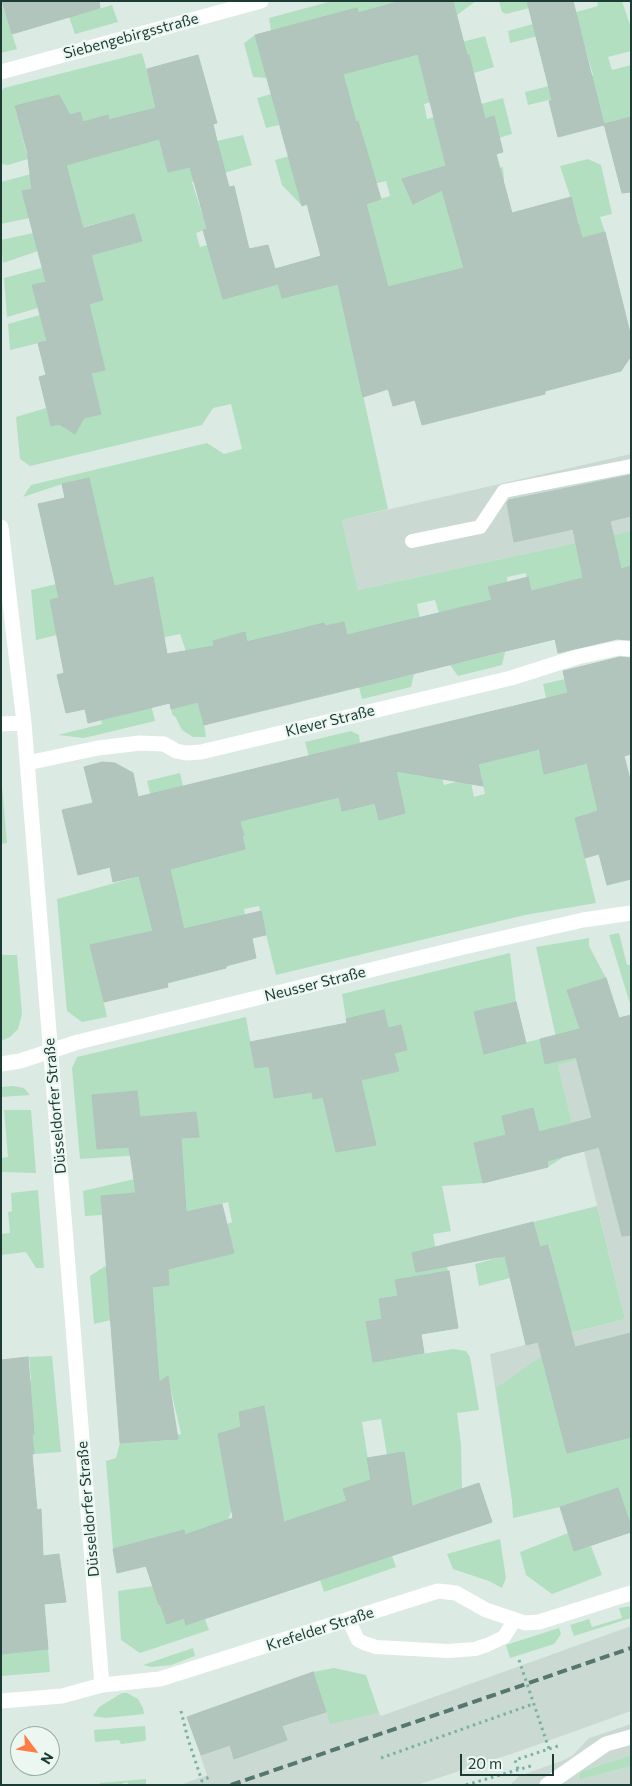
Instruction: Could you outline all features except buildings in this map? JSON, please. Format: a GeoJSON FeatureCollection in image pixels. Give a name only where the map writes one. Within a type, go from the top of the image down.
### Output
{"type":"FeatureCollection","features":[{"type":"Feature","properties":{"kind":"street","name":"Siebengebirgsstraße"},"geometry":{"type":"LineString","coordinates":[[1,72],[261,1]]}},
{"type":"Feature","properties":{"kind":"street","name":"Düsseldorfer Straße"},"geometry":{"type":"LineString","coordinates":[[1,527],[24,722],[102,1685]]}},
{"type":"Feature","properties":{"kind":"street","name":"Klever Straße"},"geometry":{"type":"LineString","coordinates":[[26,763],[98,748],[140,743],[164,744],[176,751],[186,753],[201,752],[511,678],[577,657],[619,648],[631,649]]}},
{"type":"Feature","properties":{"kind":"street"},"geometry":{"type":"LineString","coordinates":[[1,724],[24,722]]}},
{"type":"Feature","properties":{"kind":"street","name":"Neusser Straße"},"geometry":{"type":"LineString","coordinates":[[1,1064],[20,1061],[50,1050],[464,947],[583,920],[631,913]]}},
{"type":"Feature","properties":{"kind":"street","name":"Krefelder Straße"},"geometry":{"type":"LineString","coordinates":[[1,1701],[62,1696],[102,1685],[160,1679],[438,1591],[456,1593],[486,1610],[514,1621],[525,1623],[539,1622],[631,1593]]}},
{"type":"Feature","properties":{"kind":"street"},"geometry":{"type":"LineString","coordinates":[[548,1785],[606,1744],[631,1737]]}},
{"type":"Feature","properties":{"kind":"lane"},"geometry":{"type":"LineString","coordinates":[[412,541],[480,527],[504,491],[631,466]]}},
{"type":"Feature","properties":{"kind":"lane"},"geometry":{"type":"LineString","coordinates":[[348,1620],[358,1640],[376,1647],[448,1651],[475,1649],[504,1637],[514,1621]]}},
{"type":"Feature","properties":{"kind":"path"},"geometry":{"type":"LineString","coordinates":[[519,1660],[549,1748]]}},
{"type":"Feature","properties":{"kind":"path"},"geometry":{"type":"LineString","coordinates":[[381,1758],[533,1704]]}},
{"type":"Feature","properties":{"kind":"path"},"geometry":{"type":"LineString","coordinates":[[181,1711],[202,1781],[211,1776]]}},
{"type":"Feature","properties":{"kind":"path"},"geometry":{"type":"LineString","coordinates":[[518,1769],[516,1760],[563,1744]]}},
{"type":"Feature","properties":{"kind":"shaded area"},"geometry":{"type":"Polygon","coordinates":[[[631,454],[631,531],[358,590],[342,520],[631,454]]]}},
{"type":"Feature","properties":{"kind":"shaded area"},"geometry":{"type":"Polygon","coordinates":[[[631,1047],[631,1470],[512,1500],[490,1354],[625,1319],[584,1152],[579,1152],[558,1065],[631,1047]]]}},
{"type":"Feature","properties":{"kind":"shaded area"},"geometry":{"type":"Polygon","coordinates":[[[631,1626],[631,1711],[520,1751],[417,1785],[180,1785],[207,1775],[200,1755],[326,1712],[330,1723],[379,1713],[381,1716],[631,1626]]]}},
{"type":"Feature","properties":{"kind":"shaded area"},"geometry":{"type":"Polygon","coordinates":[[[631,1724],[631,1755],[580,1772],[578,1780],[631,1766],[631,1785],[510,1785],[519,1776],[572,1756],[589,1738],[631,1724]]]}},
{"type":"Feature","properties":{"kind":"green space"},"geometry":{"type":"Polygon","coordinates":[[[1,1],[17,49],[1,53],[1,1]]]}},
{"type":"Feature","properties":{"kind":"green space"},"geometry":{"type":"Polygon","coordinates":[[[77,1],[81,14],[112,5],[118,22],[75,34],[68,14],[77,1]]]}},
{"type":"Feature","properties":{"kind":"green space"},"geometry":{"type":"Polygon","coordinates":[[[332,1],[401,1],[394,4],[404,42],[388,46],[393,60],[485,36],[494,67],[474,73],[469,55],[421,67],[426,86],[432,85],[436,101],[424,104],[427,119],[503,98],[512,134],[499,138],[494,117],[437,131],[446,167],[435,170],[438,184],[503,167],[504,181],[452,195],[456,213],[449,215],[455,235],[514,220],[521,237],[579,223],[560,166],[588,159],[601,165],[612,214],[600,217],[605,232],[342,299],[388,509],[342,520],[358,590],[631,531],[631,566],[621,569],[618,555],[580,564],[583,578],[529,591],[526,573],[507,577],[507,582],[488,587],[492,600],[439,613],[435,600],[417,604],[420,618],[347,635],[343,622],[307,631],[306,627],[279,634],[283,651],[256,658],[253,644],[234,649],[231,636],[213,641],[216,653],[189,660],[180,634],[136,643],[155,721],[84,738],[58,735],[102,724],[101,720],[129,713],[117,657],[102,646],[163,633],[152,577],[50,600],[57,635],[36,640],[31,590],[111,571],[89,478],[62,484],[23,497],[31,485],[207,443],[224,454],[242,449],[231,404],[213,408],[202,425],[30,466],[20,459],[16,417],[46,408],[51,426],[63,423],[64,427],[70,431],[78,429],[81,419],[101,414],[91,373],[105,370],[98,344],[71,351],[68,336],[95,329],[89,304],[103,300],[95,269],[32,285],[38,308],[7,317],[4,278],[142,241],[134,214],[83,227],[70,180],[23,191],[30,218],[1,224],[1,182],[117,151],[108,115],[93,119],[98,139],[88,142],[80,112],[64,117],[59,95],[15,108],[28,159],[8,165],[1,164],[1,92],[4,88],[142,53],[152,89],[158,88],[163,106],[141,112],[144,126],[154,124],[168,172],[221,159],[217,141],[243,135],[252,165],[192,182],[207,229],[196,233],[200,247],[238,237],[243,251],[219,257],[223,273],[216,276],[223,298],[278,284],[282,298],[298,293],[291,265],[321,256],[326,272],[380,257],[369,217],[363,204],[390,196],[386,181],[358,188],[354,192],[344,156],[292,170],[302,206],[282,185],[275,160],[363,136],[358,121],[356,122],[350,101],[328,107],[323,93],[274,105],[279,125],[266,128],[257,98],[353,71],[349,55],[331,60],[319,18],[271,31],[269,18],[332,1]]]}},
{"type":"Feature","properties":{"kind":"green space"},"geometry":{"type":"Polygon","coordinates":[[[453,1],[476,1],[457,15],[453,1]]]}},
{"type":"Feature","properties":{"kind":"green space"},"geometry":{"type":"Polygon","coordinates":[[[499,1],[527,1],[529,8],[506,14],[502,12],[499,1]]]}},
{"type":"Feature","properties":{"kind":"green space"},"geometry":{"type":"Polygon","coordinates":[[[597,1],[622,1],[631,28],[631,51],[608,57],[612,70],[631,65],[631,130],[627,118],[603,126],[594,89],[528,105],[525,92],[593,75],[579,26],[510,43],[508,31],[598,6],[597,1]]]}},
{"type":"Feature","properties":{"kind":"green space"},"geometry":{"type":"Polygon","coordinates":[[[255,35],[267,78],[253,77],[244,43],[255,35]]]}},
{"type":"Feature","properties":{"kind":"green space"},"geometry":{"type":"Polygon","coordinates":[[[33,233],[38,251],[3,263],[1,240],[33,233]]]}},
{"type":"Feature","properties":{"kind":"green space"},"geometry":{"type":"Polygon","coordinates":[[[40,315],[47,341],[10,350],[8,324],[40,315]]]}},
{"type":"Feature","properties":{"kind":"green space"},"geometry":{"type":"Polygon","coordinates":[[[505,652],[502,665],[458,676],[450,665],[505,652]]]}},
{"type":"Feature","properties":{"kind":"green space"},"geometry":{"type":"Polygon","coordinates":[[[414,674],[411,687],[362,699],[359,687],[414,674]]]}},
{"type":"Feature","properties":{"kind":"green space"},"geometry":{"type":"Polygon","coordinates":[[[565,679],[593,787],[631,778],[631,825],[595,834],[590,813],[575,818],[596,903],[525,915],[276,975],[259,906],[244,909],[245,915],[185,931],[179,907],[153,931],[91,945],[107,1017],[82,1022],[67,1011],[57,899],[155,872],[157,821],[147,781],[180,773],[183,786],[170,790],[242,836],[244,835],[234,794],[310,760],[305,742],[351,731],[359,735],[360,743],[323,752],[339,795],[341,808],[346,810],[372,795],[400,788],[393,760],[407,767],[416,775],[423,776],[440,772],[444,785],[470,778],[474,797],[485,794],[467,719],[538,748],[544,773],[548,707],[543,684],[565,679]]]}},
{"type":"Feature","properties":{"kind":"green space"},"geometry":{"type":"Polygon","coordinates":[[[198,702],[206,737],[193,737],[182,730],[171,709],[198,702]]]}},
{"type":"Feature","properties":{"kind":"green space"},"geometry":{"type":"Polygon","coordinates":[[[1,775],[7,843],[1,844],[1,775]]]}},
{"type":"Feature","properties":{"kind":"green space"},"geometry":{"type":"Polygon","coordinates":[[[619,933],[627,965],[631,965],[631,1007],[609,935],[619,933]]]}},
{"type":"Feature","properties":{"kind":"green space"},"geometry":{"type":"Polygon","coordinates":[[[589,938],[589,946],[606,978],[567,990],[582,1035],[628,1047],[558,1065],[572,1123],[557,1127],[565,1156],[548,1167],[533,1108],[502,1116],[506,1135],[474,1143],[483,1183],[442,1186],[451,1231],[433,1234],[439,1267],[447,1266],[451,1287],[379,1299],[382,1319],[366,1322],[373,1362],[453,1349],[466,1351],[470,1357],[479,1410],[457,1413],[461,1445],[462,1489],[410,1506],[387,1455],[381,1419],[362,1422],[369,1466],[374,1479],[343,1489],[350,1509],[285,1525],[264,1406],[239,1412],[241,1427],[218,1434],[232,1509],[228,1520],[188,1543],[184,1530],[113,1549],[106,1461],[116,1458],[120,1443],[173,1440],[173,1436],[181,1434],[168,1377],[160,1381],[146,1383],[158,1369],[155,1330],[148,1331],[140,1313],[94,1324],[90,1276],[107,1265],[151,1287],[169,1285],[168,1263],[189,1264],[234,1253],[227,1224],[232,1222],[228,1202],[186,1212],[101,1196],[102,1215],[85,1216],[83,1191],[143,1177],[161,1153],[182,1152],[181,1138],[199,1136],[196,1112],[140,1117],[137,1091],[93,1095],[97,1149],[142,1145],[143,1155],[80,1159],[72,1068],[77,1057],[246,1017],[255,1068],[269,1066],[274,1098],[312,1092],[313,1098],[329,1095],[365,1097],[361,1080],[399,1071],[394,1053],[407,1050],[401,1025],[388,1028],[384,1011],[346,1019],[342,994],[510,953],[516,1002],[474,1013],[484,1053],[540,1039],[545,1064],[561,1060],[536,947],[589,938]]]}},
{"type":"Feature","properties":{"kind":"green space"},"geometry":{"type":"Polygon","coordinates":[[[1,955],[17,955],[22,1014],[18,1029],[10,1037],[1,1041],[1,955]]]}},
{"type":"Feature","properties":{"kind":"green space"},"geometry":{"type":"Polygon","coordinates":[[[13,1086],[24,1088],[30,1095],[1,1097],[1,1087],[13,1086]]]}},
{"type":"Feature","properties":{"kind":"green space"},"geometry":{"type":"Polygon","coordinates":[[[4,1110],[31,1110],[36,1173],[1,1172],[1,1158],[8,1157],[4,1110]]]}},
{"type":"Feature","properties":{"kind":"green space"},"geometry":{"type":"Polygon","coordinates":[[[38,1190],[44,1268],[36,1268],[26,1252],[1,1255],[1,1234],[10,1233],[8,1212],[12,1211],[11,1193],[38,1190]]]}},
{"type":"Feature","properties":{"kind":"green space"},"geometry":{"type":"Polygon","coordinates":[[[597,1206],[625,1319],[570,1333],[549,1245],[540,1247],[533,1222],[597,1206]]]}},
{"type":"Feature","properties":{"kind":"green space"},"geometry":{"type":"Polygon","coordinates":[[[505,1256],[510,1278],[479,1286],[475,1264],[505,1256]]]}},
{"type":"Feature","properties":{"kind":"green space"},"geometry":{"type":"Polygon","coordinates":[[[52,1356],[61,1452],[34,1454],[32,1435],[1,1383],[31,1380],[29,1357],[52,1356]]]}},
{"type":"Feature","properties":{"kind":"green space"},"geometry":{"type":"Polygon","coordinates":[[[542,1356],[567,1453],[631,1437],[631,1527],[618,1488],[560,1507],[513,1518],[496,1388],[542,1356]]]}},
{"type":"Feature","properties":{"kind":"green space"},"geometry":{"type":"Polygon","coordinates":[[[568,1533],[574,1551],[591,1546],[602,1575],[552,1594],[526,1575],[520,1552],[568,1533]]]}},
{"type":"Feature","properties":{"kind":"green space"},"geometry":{"type":"Polygon","coordinates":[[[500,1539],[506,1578],[502,1588],[489,1581],[453,1569],[447,1554],[500,1539]]]}},
{"type":"Feature","properties":{"kind":"green space"},"geometry":{"type":"Polygon","coordinates":[[[392,1556],[396,1567],[324,1592],[320,1580],[392,1556]]]}},
{"type":"Feature","properties":{"kind":"green space"},"geometry":{"type":"Polygon","coordinates":[[[153,1586],[167,1623],[184,1618],[186,1625],[205,1619],[209,1630],[140,1653],[121,1640],[118,1591],[153,1586]]]}},
{"type":"Feature","properties":{"kind":"green space"},"geometry":{"type":"Polygon","coordinates":[[[631,1606],[631,1618],[574,1636],[570,1625],[589,1619],[592,1627],[622,1618],[619,1608],[631,1606]]]}},
{"type":"Feature","properties":{"kind":"green space"},"geometry":{"type":"Polygon","coordinates":[[[559,1628],[561,1634],[554,1644],[510,1658],[506,1645],[559,1628]]]}},
{"type":"Feature","properties":{"kind":"green space"},"geometry":{"type":"Polygon","coordinates":[[[193,1648],[195,1656],[171,1665],[152,1667],[143,1665],[193,1648]]]}},
{"type":"Feature","properties":{"kind":"green space"},"geometry":{"type":"Polygon","coordinates":[[[48,1649],[50,1672],[1,1676],[1,1654],[48,1649]]]}},
{"type":"Feature","properties":{"kind":"green space"},"geometry":{"type":"Polygon","coordinates":[[[334,1668],[366,1675],[379,1713],[330,1724],[313,1672],[334,1668]]]}},
{"type":"Feature","properties":{"kind":"green space"},"geometry":{"type":"Polygon","coordinates":[[[122,1693],[127,1693],[138,1699],[144,1714],[106,1718],[93,1716],[99,1707],[122,1693]]]}},
{"type":"Feature","properties":{"kind":"green space"},"geometry":{"type":"Polygon","coordinates":[[[145,1726],[145,1741],[121,1744],[119,1740],[95,1742],[94,1730],[145,1726]]]}},
{"type":"Feature","properties":{"kind":"green space"},"geometry":{"type":"Polygon","coordinates":[[[631,1755],[631,1766],[578,1780],[580,1772],[631,1755]]]}},
{"type":"Feature","properties":{"kind":"green space"},"geometry":{"type":"Polygon","coordinates":[[[146,1779],[146,1785],[129,1785],[127,1782],[118,1785],[100,1785],[100,1783],[146,1779]]]}},
{"type":"Feature","properties":{"kind":"railway"},"geometry":{"type":"LineString","coordinates":[[231,1785],[631,1648]]}}]}
